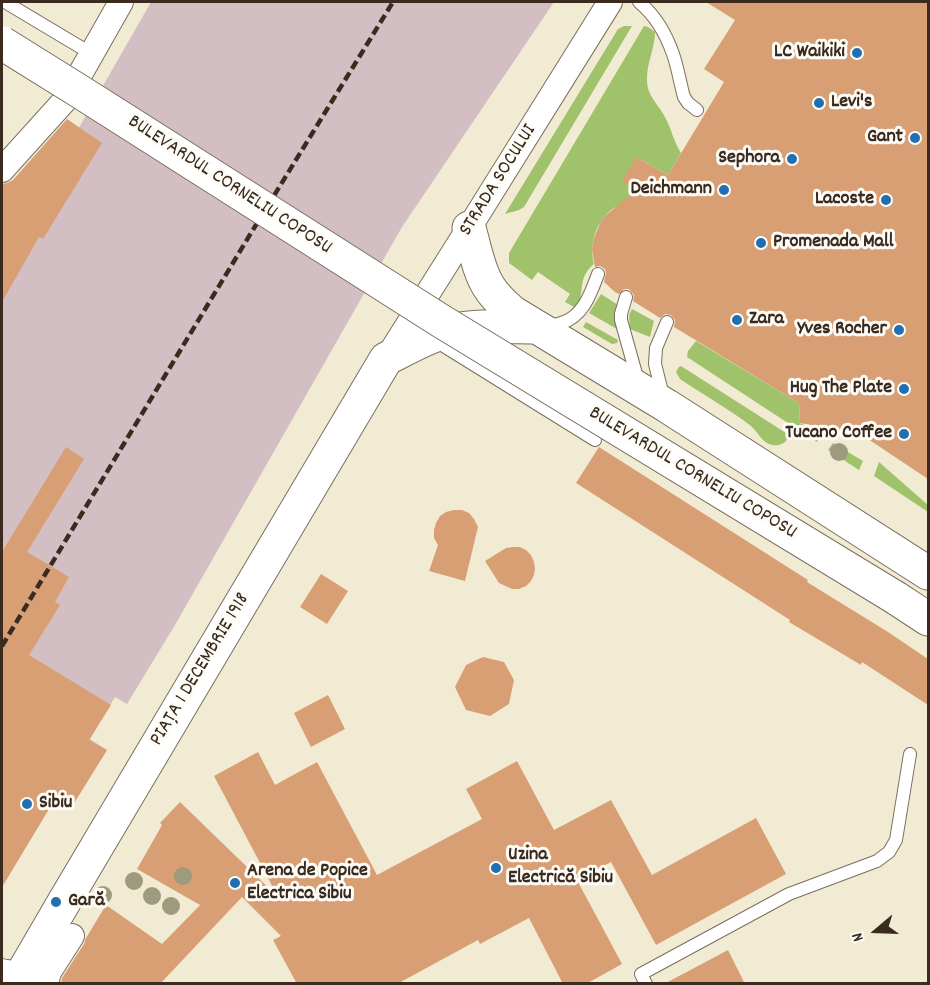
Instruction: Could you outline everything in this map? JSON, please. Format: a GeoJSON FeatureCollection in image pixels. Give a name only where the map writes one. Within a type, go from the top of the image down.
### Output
{"type":"FeatureCollection","features":[{"type":"Feature","properties":{"kind":"street","name":"STRADA SOCULUI"},"geometry":{"type":"LineString","coordinates":[[386,359],[610,2]]}},
{"type":"Feature","properties":{"kind":"street"},"geometry":{"type":"LineString","coordinates":[[2,170],[66,99],[92,54],[114,4]]}},
{"type":"Feature","properties":{"kind":"street","name":"BULEVARDUL CORNELIU COPOSU"},"geometry":{"type":"LineString","coordinates":[[2,43],[441,321],[928,619]]}},
{"type":"Feature","properties":{"kind":"street","name":"BULEVARDUL CORNELIU COPOSU"},"geometry":{"type":"LineString","coordinates":[[470,228],[480,269],[489,288],[512,312],[654,398],[928,573]]}},
{"type":"Feature","properties":{"kind":"street"},"geometry":{"type":"LineString","coordinates":[[386,359],[448,331],[469,328],[534,327]]}},
{"type":"Feature","properties":{"kind":"street","name":"PIAȚA 1 DECEMBRIE 1918"},"geometry":{"type":"LineString","coordinates":[[22,984],[25,969],[386,359]]}},
{"type":"Feature","properties":{"kind":"street"},"geometry":{"type":"LineString","coordinates":[[46,984],[49,972],[72,936]]}},
{"type":"Feature","properties":{"kind":"street"},"geometry":{"type":"LineString","coordinates":[[2,971],[6,974],[7,972],[11,984]]}},
{"type":"Feature","properties":{"kind":"lane"},"geometry":{"type":"LineString","coordinates":[[5,2],[92,54]]}},
{"type":"Feature","properties":{"kind":"lane"},"geometry":{"type":"LineString","coordinates":[[639,2],[651,12],[656,20],[673,54],[684,97],[697,110]]}},
{"type":"Feature","properties":{"kind":"lane"},"geometry":{"type":"LineString","coordinates":[[534,327],[562,323],[578,314],[598,274]]}},
{"type":"Feature","properties":{"kind":"lane"},"geometry":{"type":"LineString","coordinates":[[626,297],[621,321],[654,398]]}},
{"type":"Feature","properties":{"kind":"lane"},"geometry":{"type":"LineString","coordinates":[[654,398],[660,386],[655,364],[656,348],[667,322]]}},
{"type":"Feature","properties":{"kind":"lane"},"geometry":{"type":"LineString","coordinates":[[431,338],[595,440]]}},
{"type":"Feature","properties":{"kind":"lane"},"geometry":{"type":"LineString","coordinates":[[646,984],[641,974],[789,894],[876,861],[889,852],[896,840],[910,754]]}},
{"type":"Feature","properties":{"kind":"shaded area"},"geometry":{"type":"Polygon","coordinates":[[[151,2],[554,2],[402,227],[175,625],[127,704],[115,697],[90,739],[107,750],[71,808],[55,799],[2,887],[2,262],[151,2]]]}},
{"type":"Feature","properties":{"kind":"green space"},"geometry":{"type":"Polygon","coordinates":[[[632,26],[524,207],[505,214],[618,29],[632,26]]]}},
{"type":"Feature","properties":{"kind":"green space"},"geometry":{"type":"Polygon","coordinates":[[[644,26],[655,32],[647,72],[647,84],[681,153],[668,175],[636,157],[646,195],[614,208],[598,226],[592,249],[594,264],[585,275],[576,308],[565,302],[570,294],[538,272],[532,280],[509,263],[509,253],[644,26]]]}},
{"type":"Feature","properties":{"kind":"green space"},"geometry":{"type":"Polygon","coordinates":[[[601,294],[618,305],[617,329],[589,313],[601,294]]]}},
{"type":"Feature","properties":{"kind":"green space"},"geometry":{"type":"Polygon","coordinates":[[[632,309],[654,321],[650,337],[630,329],[629,315],[632,309]]]}},
{"type":"Feature","properties":{"kind":"green space"},"geometry":{"type":"Polygon","coordinates":[[[586,322],[618,340],[617,343],[612,344],[583,327],[586,322]]]}},
{"type":"Feature","properties":{"kind":"green space"},"geometry":{"type":"Polygon","coordinates":[[[696,341],[799,403],[800,423],[821,435],[817,442],[687,357],[688,351],[696,341]]]}},
{"type":"Feature","properties":{"kind":"green space"},"geometry":{"type":"Polygon","coordinates":[[[681,366],[786,433],[787,440],[777,445],[765,442],[743,420],[680,379],[676,372],[681,366]]]}},
{"type":"Feature","properties":{"kind":"green space"},"geometry":{"type":"Polygon","coordinates":[[[833,443],[863,461],[859,470],[828,450],[833,443]]]}},
{"type":"Feature","properties":{"kind":"green space"},"geometry":{"type":"Polygon","coordinates":[[[879,462],[928,505],[928,512],[874,476],[879,462]]]}},
{"type":"Feature","properties":{"kind":"building","name":"Promenada Mall"},"geometry":{"type":"Polygon","coordinates":[[[706,2],[928,2],[928,479],[859,433],[800,423],[799,403],[674,327],[675,320],[671,315],[665,314],[660,318],[633,301],[634,295],[629,289],[624,289],[619,294],[615,292],[604,282],[605,269],[600,266],[595,267],[592,249],[601,221],[637,190],[622,181],[636,157],[668,175],[724,82],[704,69],[735,20],[706,2]]]}},
{"type":"Feature","properties":{"kind":"building"},"geometry":{"type":"Polygon","coordinates":[[[67,119],[102,143],[43,239],[39,237],[2,302],[2,184],[13,180],[67,119]]]}},
{"type":"Feature","properties":{"kind":"building"},"geometry":{"type":"Polygon","coordinates":[[[66,447],[84,459],[27,552],[69,577],[55,602],[60,605],[29,655],[111,705],[89,740],[107,750],[71,808],[55,799],[2,887],[2,552],[66,447]]]}},
{"type":"Feature","properties":{"kind":"building"},"geometry":{"type":"Polygon","coordinates":[[[599,447],[928,659],[928,705],[862,662],[861,665],[789,622],[790,620],[576,483],[599,447]]]}},
{"type":"Feature","properties":{"kind":"building"},"geometry":{"type":"Polygon","coordinates":[[[454,510],[469,513],[478,527],[465,581],[429,571],[438,545],[434,538],[436,523],[440,516],[454,510]]]}},
{"type":"Feature","properties":{"kind":"building"},"geometry":{"type":"Polygon","coordinates":[[[520,547],[531,555],[535,569],[531,581],[519,589],[512,589],[499,583],[485,561],[506,548],[520,547]]]}},
{"type":"Feature","properties":{"kind":"building"},"geometry":{"type":"Polygon","coordinates":[[[321,574],[348,591],[327,624],[300,607],[321,574]]]}},
{"type":"Feature","properties":{"kind":"building"},"geometry":{"type":"Polygon","coordinates":[[[483,657],[504,662],[514,680],[509,704],[490,716],[466,710],[455,687],[466,665],[483,657]]]}},
{"type":"Feature","properties":{"kind":"building"},"geometry":{"type":"Polygon","coordinates":[[[328,695],[345,729],[311,747],[294,713],[328,695]]]}},
{"type":"Feature","properties":{"kind":"building"},"geometry":{"type":"Polygon","coordinates":[[[258,752],[275,785],[317,762],[377,875],[482,819],[466,789],[517,761],[554,830],[611,800],[652,875],[756,818],[786,874],[656,945],[611,862],[577,880],[622,964],[586,984],[563,984],[529,918],[480,944],[478,940],[397,984],[297,984],[273,940],[281,936],[242,897],[160,984],[61,984],[62,978],[106,905],[162,944],[200,905],[137,869],[162,825],[160,823],[180,802],[278,897],[214,776],[258,752]]]}},
{"type":"Feature","properties":{"kind":"building"},"geometry":{"type":"Polygon","coordinates":[[[728,950],[745,984],[664,984],[728,950]]]}},
{"type":"Feature","properties":{"kind":"railway"},"geometry":{"type":"LineString","coordinates":[[2,646],[393,2]]}},
{"type":"Feature","properties":{"kind":"place","name":"LC Waikiki"},"geometry":{"type":"Point","coordinates":[857,53]}},
{"type":"Feature","properties":{"kind":"place","name":"Levi's"},"geometry":{"type":"Point","coordinates":[819,103]}},
{"type":"Feature","properties":{"kind":"place","name":"Gant"},"geometry":{"type":"Point","coordinates":[915,138]}},
{"type":"Feature","properties":{"kind":"place","name":"Sephora"},"geometry":{"type":"Point","coordinates":[792,159]}},
{"type":"Feature","properties":{"kind":"place","name":"Deichmann"},"geometry":{"type":"Point","coordinates":[724,190]}},
{"type":"Feature","properties":{"kind":"place","name":"Lacoste"},"geometry":{"type":"Point","coordinates":[886,200]}},
{"type":"Feature","properties":{"kind":"place","name":"Promenada Mall"},"geometry":{"type":"Point","coordinates":[761,243]}},
{"type":"Feature","properties":{"kind":"place","name":"Zara"},"geometry":{"type":"Point","coordinates":[737,320]}},
{"type":"Feature","properties":{"kind":"place","name":"Yves Rocher"},"geometry":{"type":"Point","coordinates":[899,330]}},
{"type":"Feature","properties":{"kind":"place","name":"Hug The Plate"},"geometry":{"type":"Point","coordinates":[904,389]}},
{"type":"Feature","properties":{"kind":"place","name":"Tucano Coffee"},"geometry":{"type":"Point","coordinates":[904,434]}},
{"type":"Feature","properties":{"kind":"place","name":"Sibiu"},"geometry":{"type":"Point","coordinates":[27,804]}},
{"type":"Feature","properties":{"kind":"place","name":"Uzina Electrică Sibiu"},"geometry":{"type":"Point","coordinates":[496,868]}},
{"type":"Feature","properties":{"kind":"place","name":"Arena de Popice Electrica Sibiu"},"geometry":{"type":"Point","coordinates":[235,883]}},
{"type":"Feature","properties":{"kind":"place","name":"Gară"},"geometry":{"type":"Point","coordinates":[56,902]}}]}
